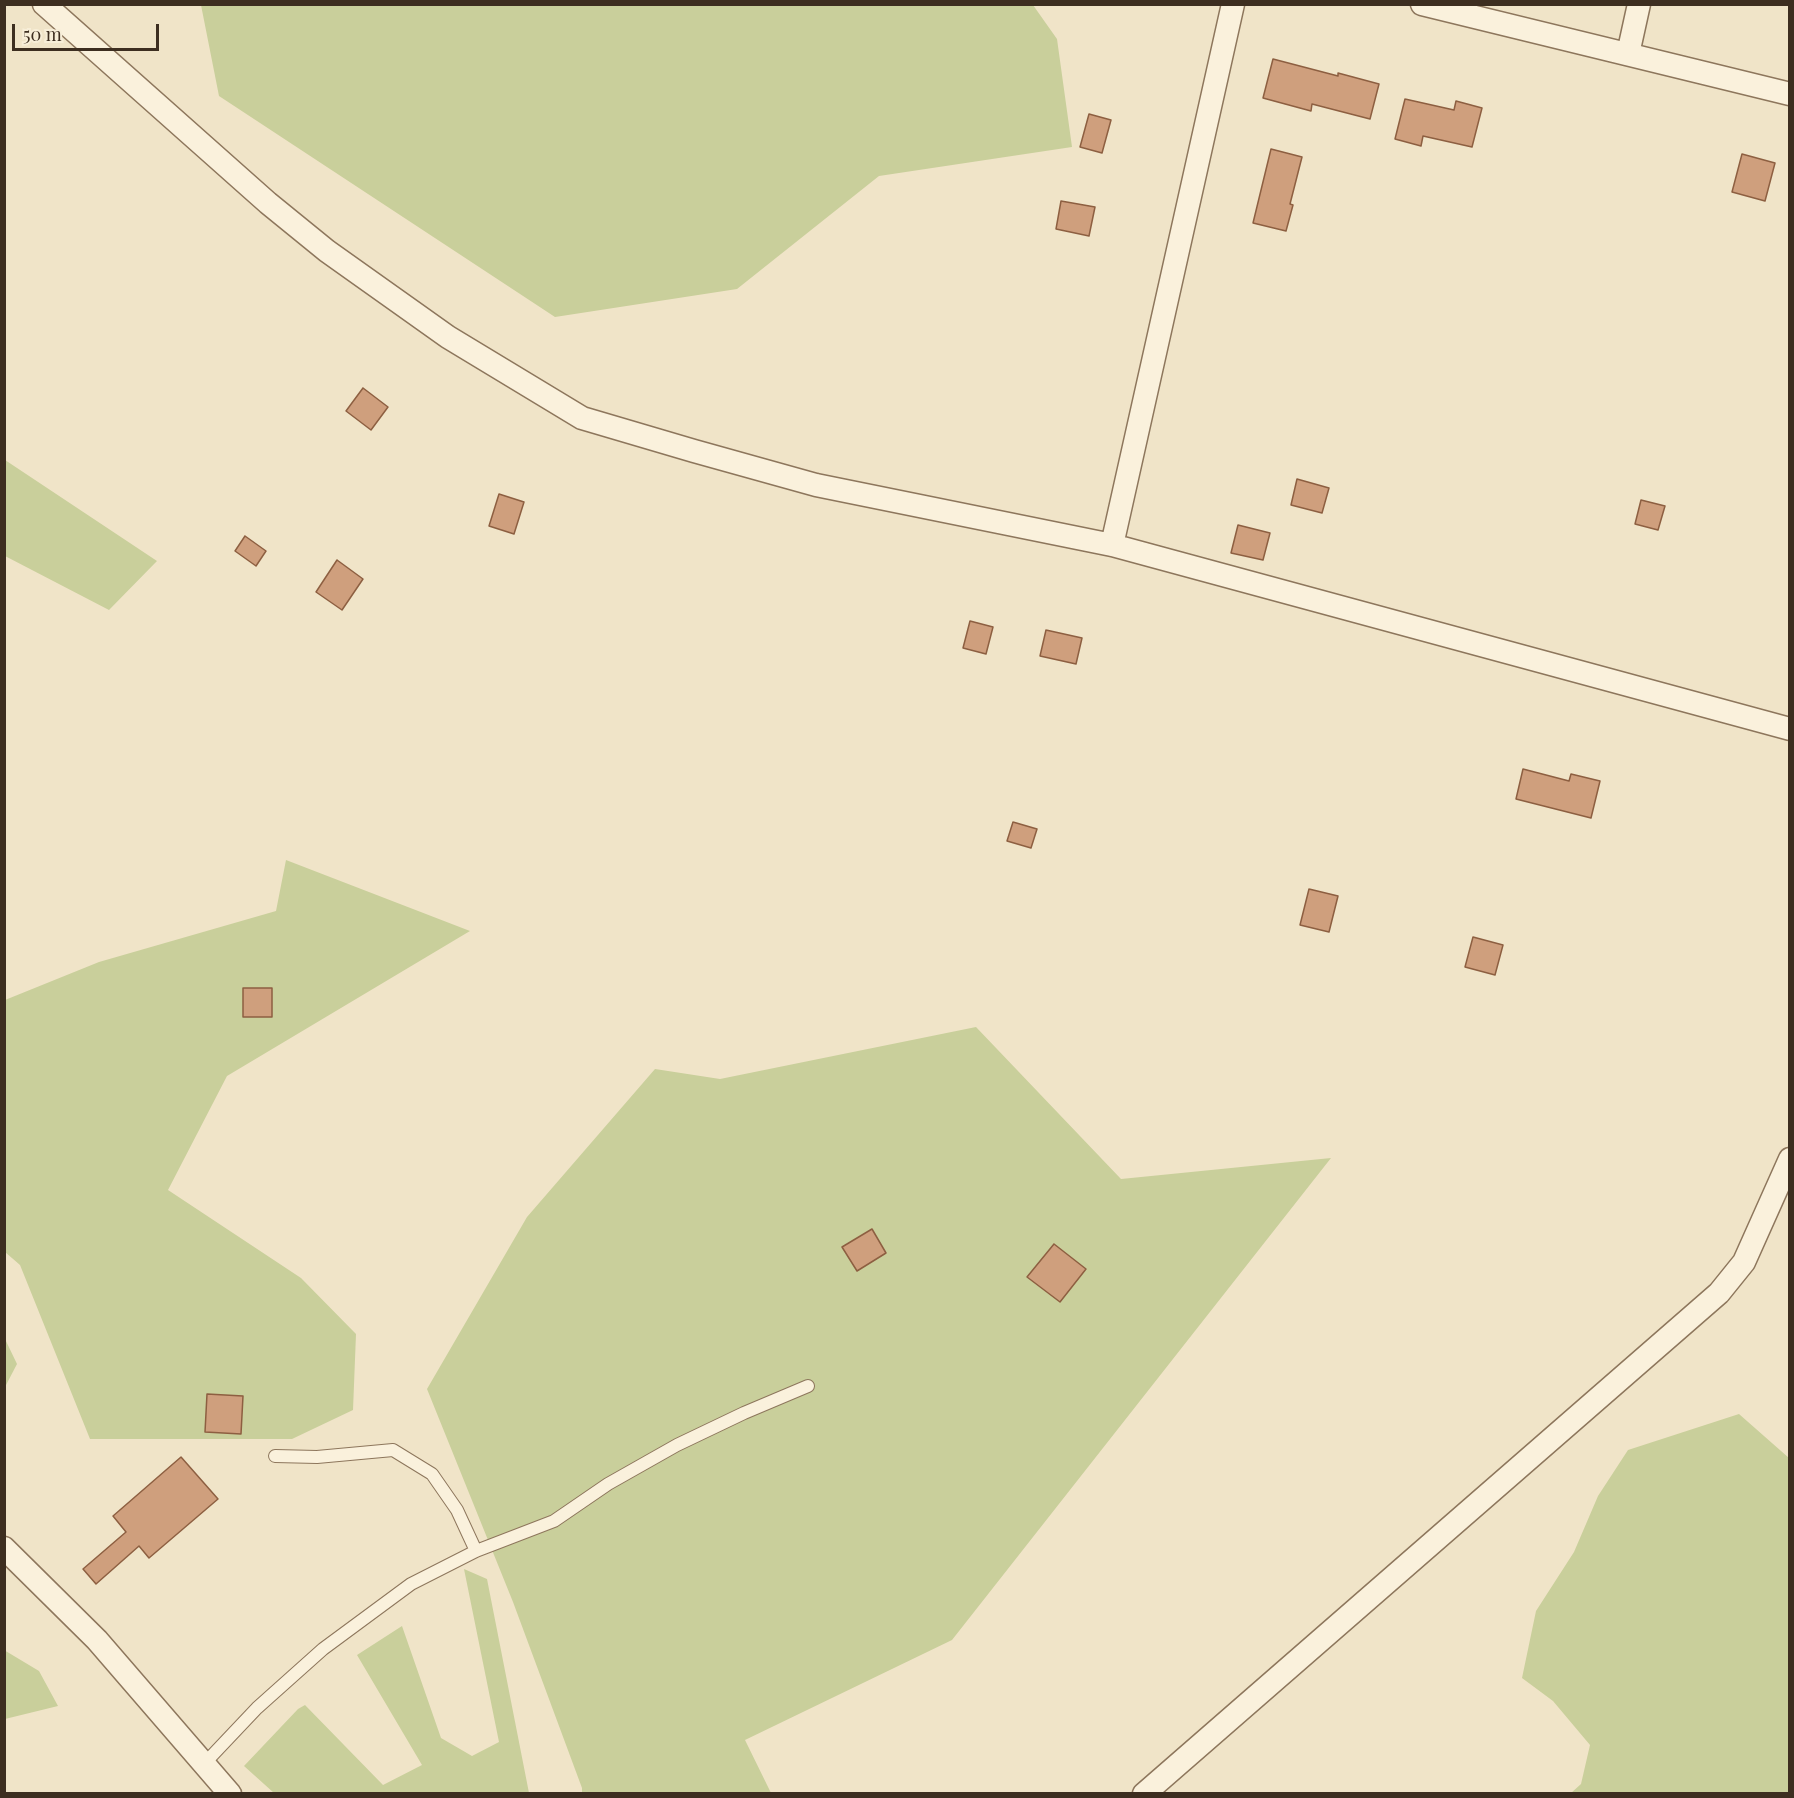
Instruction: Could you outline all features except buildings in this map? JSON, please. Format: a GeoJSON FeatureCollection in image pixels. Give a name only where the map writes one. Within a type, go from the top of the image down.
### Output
{"type":"FeatureCollection","features":[{"type":"Feature","properties":{"kind":"street"},"geometry":{"type":"LineString","coordinates":[[44,4],[268,203],[327,251],[448,337],[582,418],[816,485],[1112,545],[1790,729]]}},
{"type":"Feature","properties":{"kind":"street"},"geometry":{"type":"LineString","coordinates":[[1112,545],[1233,4]]}},
{"type":"Feature","properties":{"kind":"street"},"geometry":{"type":"LineString","coordinates":[[1422,4],[1790,93]]}},
{"type":"Feature","properties":{"kind":"street"},"geometry":{"type":"LineString","coordinates":[[1628,54],[1639,4]]}},
{"type":"Feature","properties":{"kind":"street"},"geometry":{"type":"LineString","coordinates":[[1144,1794],[1719,1293],[1744,1262],[1790,1159]]}},
{"type":"Feature","properties":{"kind":"street"},"geometry":{"type":"LineString","coordinates":[[4,1548],[97,1640],[230,1794]]}},
{"type":"Feature","properties":{"kind":"lane"},"geometry":{"type":"LineString","coordinates":[[204,1764],[257,1708],[323,1649],[411,1584],[476,1551],[554,1521],[608,1484],[677,1445],[808,1386]]}},
{"type":"Feature","properties":{"kind":"lane"},"geometry":{"type":"LineString","coordinates":[[275,1456],[317,1457],[393,1450],[432,1473],[456,1510],[476,1551]]}},
{"type":"Feature","properties":{"kind":"green space"},"geometry":{"type":"Polygon","coordinates":[[[201,5],[1033,5],[1057,39],[1072,147],[879,176],[737,289],[555,317],[219,96],[201,5]]]}},
{"type":"Feature","properties":{"kind":"green space"},"geometry":{"type":"Polygon","coordinates":[[[4,460],[157,561],[109,610],[5,556],[4,460]]]}},
{"type":"Feature","properties":{"kind":"green space"},"geometry":{"type":"Polygon","coordinates":[[[286,860],[470,931],[227,1076],[168,1190],[301,1278],[356,1334],[353,1410],[292,1439],[90,1439],[20,1265],[5,1252],[5,1000],[99,962],[276,911],[286,860]]]}},
{"type":"Feature","properties":{"kind":"green space"},"geometry":{"type":"Polygon","coordinates":[[[976,1027],[1121,1179],[1331,1158],[952,1640],[745,1740],[771,1793],[582,1793],[513,1602],[427,1389],[527,1217],[655,1069],[720,1079],[976,1027]]]}},
{"type":"Feature","properties":{"kind":"green space"},"geometry":{"type":"Polygon","coordinates":[[[5,1339],[17,1364],[5,1387],[5,1339]]]}},
{"type":"Feature","properties":{"kind":"green space"},"geometry":{"type":"Polygon","coordinates":[[[1739,1414],[1789,1458],[1789,1793],[1571,1793],[1581,1784],[1590,1745],[1553,1701],[1522,1678],[1536,1611],[1574,1552],[1598,1496],[1628,1450],[1739,1414]]]}},
{"type":"Feature","properties":{"kind":"green space"},"geometry":{"type":"Polygon","coordinates":[[[464,1569],[487,1579],[529,1793],[274,1793],[244,1766],[298,1709],[305,1705],[383,1785],[422,1765],[357,1655],[402,1626],[441,1738],[472,1756],[499,1742],[464,1569]]]}},
{"type":"Feature","properties":{"kind":"green space"},"geometry":{"type":"Polygon","coordinates":[[[4,1650],[39,1671],[58,1706],[5,1719],[4,1650]]]}}]}
